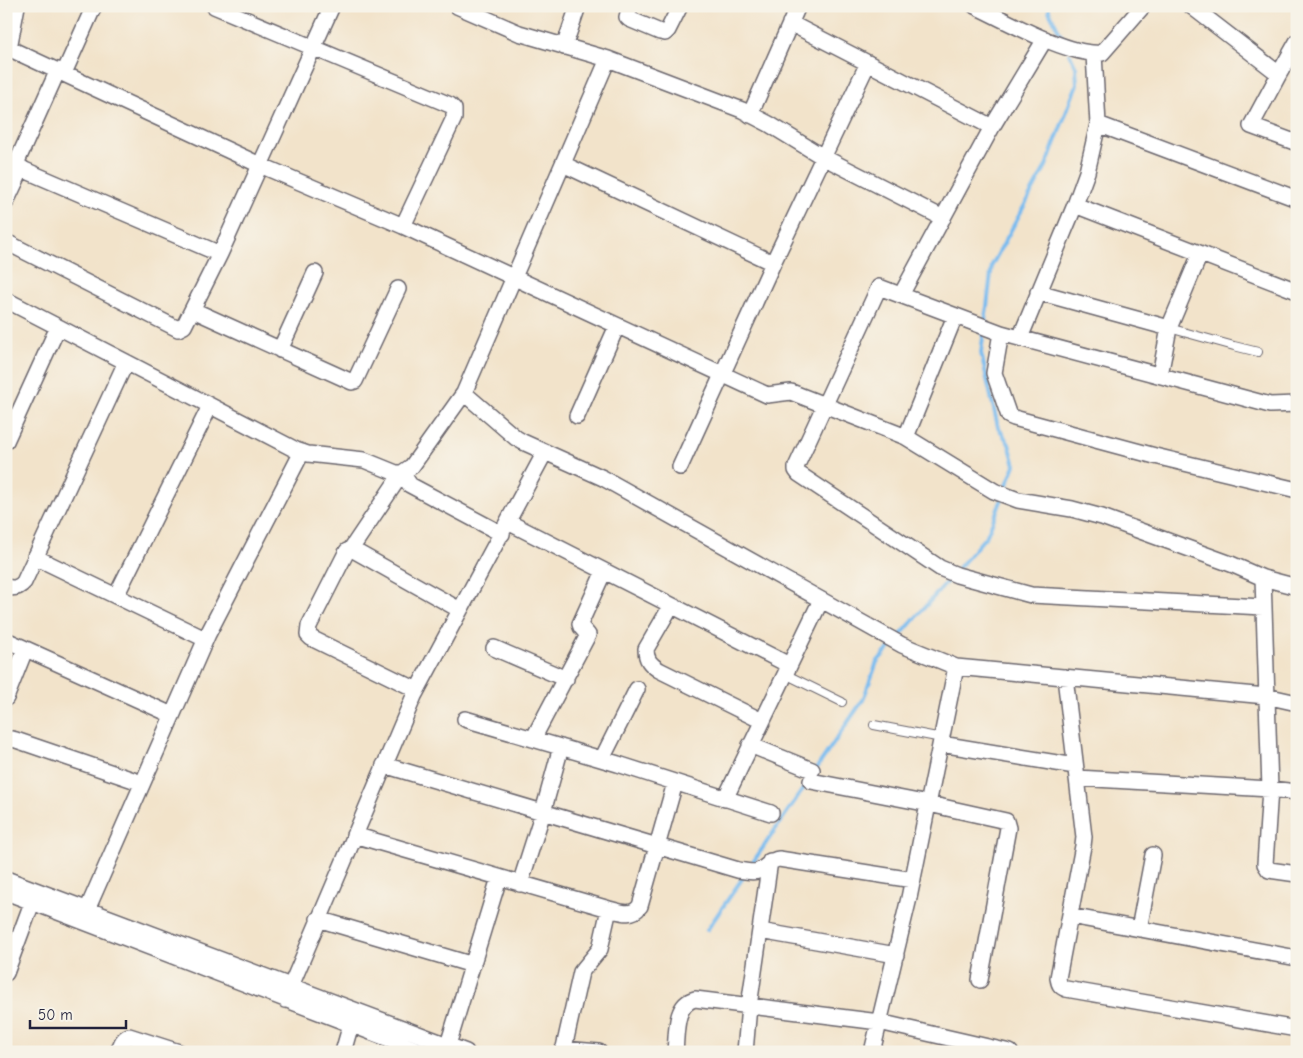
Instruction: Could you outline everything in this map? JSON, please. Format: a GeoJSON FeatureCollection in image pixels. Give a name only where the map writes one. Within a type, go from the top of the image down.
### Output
{"type":"FeatureCollection","features":[{"type":"Feature","properties":{"kind":"street"},"geometry":{"type":"LineString","coordinates":[[17,6],[7,47],[260,165],[403,226],[767,395],[791,392],[906,437],[994,491],[1018,500],[1072,509],[1102,517],[1231,564],[1263,578],[1297,587]]}},
{"type":"Feature","properties":{"kind":"street"},"geometry":{"type":"LineString","coordinates":[[6,202],[14,165],[94,6]]}},
{"type":"Feature","properties":{"kind":"street"},"geometry":{"type":"LineString","coordinates":[[214,6],[450,105],[454,109],[454,118],[403,226]]}},
{"type":"Feature","properties":{"kind":"street"},"geometry":{"type":"LineString","coordinates":[[6,242],[178,329],[184,326],[220,254],[332,6]]}},
{"type":"Feature","properties":{"kind":"street"},"geometry":{"type":"LineString","coordinates":[[457,6],[513,30],[608,59],[750,115],[770,124],[823,157],[943,218]]}},
{"type":"Feature","properties":{"kind":"street"},"geometry":{"type":"LineString","coordinates":[[564,47],[578,6]]}},
{"type":"Feature","properties":{"kind":"street"},"geometry":{"type":"LineString","coordinates":[[630,6],[627,17],[629,19],[664,32],[668,30],[680,6]]}},
{"type":"Feature","properties":{"kind":"street"},"geometry":{"type":"LineString","coordinates":[[750,115],[798,6]]}},
{"type":"Feature","properties":{"kind":"street"},"geometry":{"type":"LineString","coordinates":[[975,6],[1050,42],[1094,54],[1102,53],[1143,6]]}},
{"type":"Feature","properties":{"kind":"street"},"geometry":{"type":"LineString","coordinates":[[1191,6],[1279,74]]}},
{"type":"Feature","properties":{"kind":"street"},"geometry":{"type":"LineString","coordinates":[[790,23],[992,128]]}},
{"type":"Feature","properties":{"kind":"street"},"geometry":{"type":"LineString","coordinates":[[901,295],[992,128],[1050,42]]}},
{"type":"Feature","properties":{"kind":"street"},"geometry":{"type":"LineString","coordinates":[[1297,42],[1252,126],[1297,144]]}},
{"type":"Feature","properties":{"kind":"street"},"geometry":{"type":"LineString","coordinates":[[1020,338],[1087,172],[1098,124],[1094,54]]}},
{"type":"Feature","properties":{"kind":"street"},"geometry":{"type":"LineString","coordinates":[[417,690],[311,638],[308,635],[309,626],[347,551],[351,550],[402,473],[412,466],[464,393],[608,59]]}},
{"type":"Feature","properties":{"kind":"street"},"geometry":{"type":"LineString","coordinates":[[680,467],[773,263],[868,63]]}},
{"type":"Feature","properties":{"kind":"street"},"geometry":{"type":"LineString","coordinates":[[1098,124],[1297,200]]}},
{"type":"Feature","properties":{"kind":"street"},"geometry":{"type":"LineString","coordinates":[[563,164],[773,263]]}},
{"type":"Feature","properties":{"kind":"street"},"geometry":{"type":"LineString","coordinates":[[14,165],[220,254]]}},
{"type":"Feature","properties":{"kind":"street"},"geometry":{"type":"LineString","coordinates":[[1075,205],[1297,292]]}},
{"type":"Feature","properties":{"kind":"street"},"geometry":{"type":"LineString","coordinates":[[1160,376],[1170,328],[1200,254]]}},
{"type":"Feature","properties":{"kind":"street"},"geometry":{"type":"LineString","coordinates":[[280,350],[315,273]]}},
{"type":"Feature","properties":{"kind":"street"},"geometry":{"type":"LineString","coordinates":[[1263,607],[1031,595],[957,575],[940,568],[807,480],[796,470],[824,404],[879,287],[999,333],[1270,404],[1297,404]]}},
{"type":"Feature","properties":{"kind":"street"},"geometry":{"type":"LineString","coordinates":[[192,310],[352,382],[356,381],[398,289]]}},
{"type":"Feature","properties":{"kind":"street"},"geometry":{"type":"LineString","coordinates":[[1038,292],[1170,328]]}},
{"type":"Feature","properties":{"kind":"street"},"geometry":{"type":"LineString","coordinates":[[6,300],[302,452],[364,460],[396,473],[402,473]]}},
{"type":"Feature","properties":{"kind":"street"},"geometry":{"type":"LineString","coordinates":[[906,437],[955,316]]}},
{"type":"Feature","properties":{"kind":"street"},"geometry":{"type":"LineString","coordinates":[[576,416],[617,326]]}},
{"type":"Feature","properties":{"kind":"street"},"geometry":{"type":"LineString","coordinates":[[6,440],[58,327]]}},
{"type":"Feature","properties":{"kind":"street"},"geometry":{"type":"LineString","coordinates":[[999,333],[994,373],[1009,416],[1297,490]]}},
{"type":"Feature","properties":{"kind":"street"},"geometry":{"type":"LineString","coordinates":[[6,587],[16,588],[20,586],[126,362]]}},
{"type":"Feature","properties":{"kind":"street"},"geometry":{"type":"LineString","coordinates":[[464,393],[516,438],[602,478],[902,645],[956,667],[1266,696],[1297,702]]}},
{"type":"Feature","properties":{"kind":"street"},"geometry":{"type":"LineString","coordinates":[[116,596],[210,406]]}},
{"type":"Feature","properties":{"kind":"street"},"geometry":{"type":"LineString","coordinates":[[87,910],[205,640],[302,452]]}},
{"type":"Feature","properties":{"kind":"street"},"geometry":{"type":"LineString","coordinates":[[287,993],[417,690],[545,452]]}},
{"type":"Feature","properties":{"kind":"street"},"geometry":{"type":"LineString","coordinates":[[402,473],[410,485],[604,572],[671,606],[787,670]]}},
{"type":"Feature","properties":{"kind":"street"},"geometry":{"type":"LineString","coordinates":[[351,550],[460,610]]}},
{"type":"Feature","properties":{"kind":"street"},"geometry":{"type":"LineString","coordinates":[[35,557],[205,640]]}},
{"type":"Feature","properties":{"kind":"street"},"geometry":{"type":"LineString","coordinates":[[533,739],[588,635],[580,624],[604,572]]}},
{"type":"Feature","properties":{"kind":"street"},"geometry":{"type":"LineString","coordinates":[[1263,578],[1270,789],[1265,864],[1269,870],[1297,874]]}},
{"type":"Feature","properties":{"kind":"street"},"geometry":{"type":"LineString","coordinates":[[725,799],[821,600]]}},
{"type":"Feature","properties":{"kind":"street"},"geometry":{"type":"LineString","coordinates":[[671,606],[646,649],[649,663],[659,670],[762,721]]}},
{"type":"Feature","properties":{"kind":"street"},"geometry":{"type":"LineString","coordinates":[[6,640],[172,715]]}},
{"type":"Feature","properties":{"kind":"street"},"geometry":{"type":"LineString","coordinates":[[494,648],[566,678]]}},
{"type":"Feature","properties":{"kind":"street"},"geometry":{"type":"LineString","coordinates":[[6,698],[25,650]]}},
{"type":"Feature","properties":{"kind":"street"},"geometry":{"type":"LineString","coordinates":[[872,1052],[913,880],[956,667]]}},
{"type":"Feature","properties":{"kind":"street"},"geometry":{"type":"LineString","coordinates":[[1065,677],[1084,846],[1058,978],[1061,987],[1297,1029]]}},
{"type":"Feature","properties":{"kind":"street"},"geometry":{"type":"LineString","coordinates":[[602,760],[636,689]]}},
{"type":"Feature","properties":{"kind":"street"},"geometry":{"type":"LineString","coordinates":[[465,719],[771,813]]}},
{"type":"Feature","properties":{"kind":"street"},"geometry":{"type":"LineString","coordinates":[[6,741],[16,740],[142,783]]}},
{"type":"Feature","properties":{"kind":"street"},"geometry":{"type":"LineString","coordinates":[[941,741],[1076,772],[1297,792]]}},
{"type":"Feature","properties":{"kind":"street"},"geometry":{"type":"LineString","coordinates":[[750,745],[812,776],[1002,820],[1008,824],[980,980]]}},
{"type":"Feature","properties":{"kind":"street"},"geometry":{"type":"LineString","coordinates":[[520,884],[561,747]]}},
{"type":"Feature","properties":{"kind":"street"},"geometry":{"type":"LineString","coordinates":[[384,765],[738,870],[756,872],[761,870],[770,861],[779,859],[913,880]]}},
{"type":"Feature","properties":{"kind":"street"},"geometry":{"type":"LineString","coordinates":[[354,835],[609,909],[632,913],[637,911],[640,906],[675,783]]}},
{"type":"Feature","properties":{"kind":"street"},"geometry":{"type":"LineString","coordinates":[[1139,929],[1153,854]]}},
{"type":"Feature","properties":{"kind":"street"},"geometry":{"type":"LineString","coordinates":[[745,1052],[749,1006],[770,861]]}},
{"type":"Feature","properties":{"kind":"street"},"geometry":{"type":"LineString","coordinates":[[448,1045],[499,878]]}},
{"type":"Feature","properties":{"kind":"street"},"geometry":{"type":"LineString","coordinates":[[6,880],[34,896],[353,1018],[448,1045],[466,1052]]}},
{"type":"Feature","properties":{"kind":"street"},"geometry":{"type":"LineString","coordinates":[[6,892],[34,896],[87,910],[287,993]]}},
{"type":"Feature","properties":{"kind":"street"},"geometry":{"type":"LineString","coordinates":[[6,973],[34,896]]}},
{"type":"Feature","properties":{"kind":"street"},"geometry":{"type":"LineString","coordinates":[[599,1052],[563,1050],[581,972],[600,949],[609,909]]}},
{"type":"Feature","properties":{"kind":"street"},"geometry":{"type":"LineString","coordinates":[[1070,916],[1297,958]]}},
{"type":"Feature","properties":{"kind":"street"},"geometry":{"type":"LineString","coordinates":[[318,919],[472,965]]}},
{"type":"Feature","properties":{"kind":"street"},"geometry":{"type":"LineString","coordinates":[[760,931],[896,955]]}},
{"type":"Feature","properties":{"kind":"street"},"geometry":{"type":"LineString","coordinates":[[675,1052],[682,1006],[688,1001],[695,999],[879,1022],[1010,1052]]}},
{"type":"Feature","properties":{"kind":"street"},"geometry":{"type":"LineString","coordinates":[[344,1052],[353,1018]]}},
{"type":"Feature","properties":{"kind":"street"},"geometry":{"type":"LineString","coordinates":[[353,1018],[423,1052]]}},
{"type":"Feature","properties":{"kind":"street"},"geometry":{"type":"LineString","coordinates":[[118,1052],[122,1042],[129,1036],[179,1052]]}},
{"type":"Feature","properties":{"kind":"lane"},"geometry":{"type":"LineString","coordinates":[[1170,328],[1258,352]]}},
{"type":"Feature","properties":{"kind":"lane"},"geometry":{"type":"LineString","coordinates":[[787,670],[842,702]]}},
{"type":"Feature","properties":{"kind":"lane"},"geometry":{"type":"LineString","coordinates":[[874,725],[941,741]]}},
{"type":"Feature","properties":{"kind":"waterway"},"geometry":{"type":"LineString","coordinates":[[1049,6],[1049,11],[1064,41]]}},
{"type":"Feature","properties":{"kind":"waterway"},"geometry":{"type":"LineString","coordinates":[[985,323],[992,265],[1046,166],[1077,84],[1076,67],[1070,54]]}},
{"type":"Feature","properties":{"kind":"waterway"},"geometry":{"type":"LineString","coordinates":[[984,330],[981,353],[998,427],[1009,444],[1015,465],[1004,492]]}},
{"type":"Feature","properties":{"kind":"waterway"},"geometry":{"type":"LineString","coordinates":[[957,570],[987,535],[1002,499]]}},
{"type":"Feature","properties":{"kind":"waterway"},"geometry":{"type":"LineString","coordinates":[[898,638],[951,577]]}},
{"type":"Feature","properties":{"kind":"waterway"},"geometry":{"type":"LineString","coordinates":[[816,769],[863,700],[877,662],[893,644]]}},
{"type":"Feature","properties":{"kind":"waterway"},"geometry":{"type":"LineString","coordinates":[[749,868],[807,783]]}},
{"type":"Feature","properties":{"kind":"waterway"},"geometry":{"type":"LineString","coordinates":[[707,930],[744,876]]}}]}
